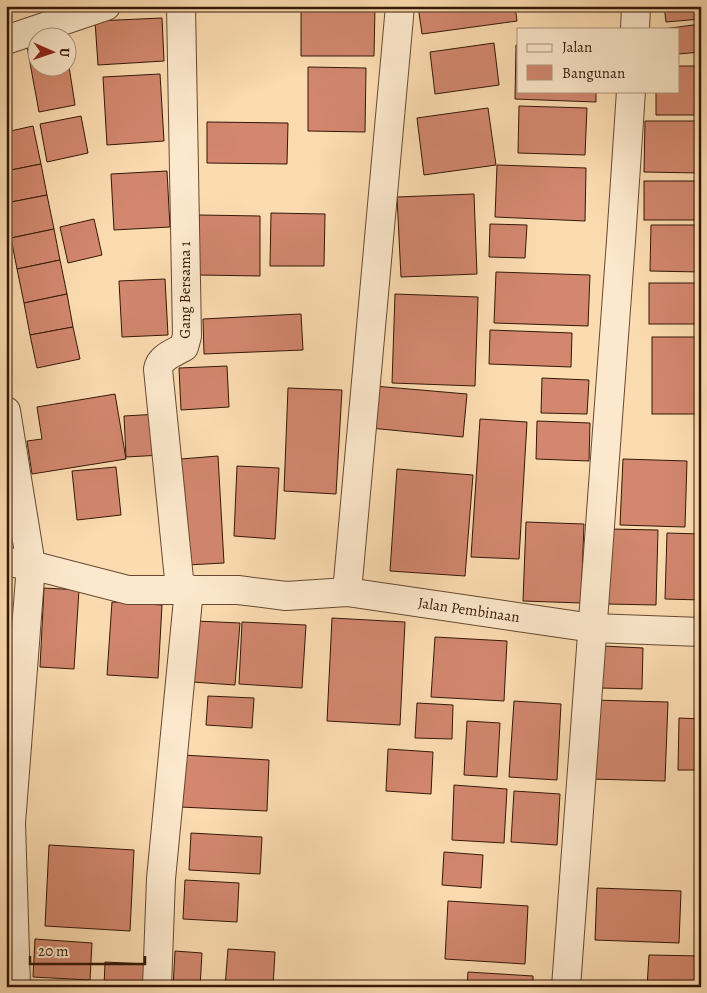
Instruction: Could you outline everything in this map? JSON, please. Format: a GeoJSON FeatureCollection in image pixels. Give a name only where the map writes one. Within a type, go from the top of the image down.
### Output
{"type":"FeatureCollection","features":[{"type":"Feature","properties":{"kind":"street"},"geometry":{"type":"LineString","coordinates":[[6,40],[106,6]]}},
{"type":"Feature","properties":{"kind":"street","name":"Gang Bersama 1"},"geometry":{"type":"LineString","coordinates":[[157,987],[161,879],[185,589],[158,369],[162,359],[184,347],[187,336],[180,6]]}},
{"type":"Feature","properties":{"kind":"street"},"geometry":{"type":"LineString","coordinates":[[347,592],[400,6]]}},
{"type":"Feature","properties":{"kind":"street"},"geometry":{"type":"LineString","coordinates":[[635,28],[636,6]]}},
{"type":"Feature","properties":{"kind":"street"},"geometry":{"type":"LineString","coordinates":[[566,987],[631,92]]}},
{"type":"Feature","properties":{"kind":"street"},"geometry":{"type":"LineString","coordinates":[[6,412],[18,564],[12,823],[16,987]]}},
{"type":"Feature","properties":{"kind":"street","name":"Jalan Pembinaan"},"geometry":{"type":"LineString","coordinates":[[18,564],[128,590],[238,590],[286,596],[347,592],[593,628],[701,632]]}},
{"type":"Feature","properties":{"kind":"building"},"geometry":{"type":"Polygon","coordinates":[[[301,6],[375,6],[374,56],[301,56],[301,6]]]}},
{"type":"Feature","properties":{"kind":"building"},"geometry":{"type":"Polygon","coordinates":[[[418,6],[515,6],[517,21],[422,34],[418,6]]]}},
{"type":"Feature","properties":{"kind":"building"},"geometry":{"type":"Polygon","coordinates":[[[664,6],[701,6],[701,19],[666,22],[664,6]]]}},
{"type":"Feature","properties":{"kind":"building"},"geometry":{"type":"Polygon","coordinates":[[[162,18],[164,61],[98,65],[95,21],[162,18]]]}},
{"type":"Feature","properties":{"kind":"building"},"geometry":{"type":"Polygon","coordinates":[[[701,24],[701,52],[680,54],[680,28],[671,28],[701,24]]]}},
{"type":"Feature","properties":{"kind":"building"},"geometry":{"type":"Polygon","coordinates":[[[494,43],[499,85],[435,94],[430,52],[494,43]]]}},
{"type":"Feature","properties":{"kind":"building"},"geometry":{"type":"Polygon","coordinates":[[[516,45],[517,92],[596,92],[596,102],[515,99],[516,45]]]}},
{"type":"Feature","properties":{"kind":"building"},"geometry":{"type":"Polygon","coordinates":[[[680,66],[701,66],[701,115],[656,115],[656,92],[680,92],[680,66]]]}},
{"type":"Feature","properties":{"kind":"building"},"geometry":{"type":"Polygon","coordinates":[[[308,67],[366,68],[365,132],[308,131],[308,67]]]}},
{"type":"Feature","properties":{"kind":"building"},"geometry":{"type":"Polygon","coordinates":[[[160,74],[164,141],[107,145],[103,77],[160,74]]]}},
{"type":"Feature","properties":{"kind":"building"},"geometry":{"type":"Polygon","coordinates":[[[33,78],[71,78],[75,105],[39,112],[33,78]]]}},
{"type":"Feature","properties":{"kind":"building"},"geometry":{"type":"Polygon","coordinates":[[[519,106],[587,108],[585,155],[518,153],[519,106]]]}},
{"type":"Feature","properties":{"kind":"building"},"geometry":{"type":"Polygon","coordinates":[[[488,108],[496,165],[424,175],[417,118],[488,108]]]}},
{"type":"Feature","properties":{"kind":"building"},"geometry":{"type":"Polygon","coordinates":[[[81,116],[88,153],[47,162],[40,124],[81,116]]]}},
{"type":"Feature","properties":{"kind":"building"},"geometry":{"type":"Polygon","coordinates":[[[645,121],[701,121],[701,173],[644,172],[645,121]]]}},
{"type":"Feature","properties":{"kind":"building"},"geometry":{"type":"Polygon","coordinates":[[[207,122],[288,123],[287,164],[207,163],[207,122]]]}},
{"type":"Feature","properties":{"kind":"building"},"geometry":{"type":"Polygon","coordinates":[[[33,126],[41,164],[6,171],[6,132],[33,126]]]}},
{"type":"Feature","properties":{"kind":"building"},"geometry":{"type":"Polygon","coordinates":[[[41,164],[47,195],[6,203],[6,171],[41,164]]]}},
{"type":"Feature","properties":{"kind":"building"},"geometry":{"type":"Polygon","coordinates":[[[497,165],[586,168],[585,221],[495,217],[497,165]]]}},
{"type":"Feature","properties":{"kind":"building"},"geometry":{"type":"Polygon","coordinates":[[[167,171],[170,227],[114,230],[111,174],[167,171]]]}},
{"type":"Feature","properties":{"kind":"building"},"geometry":{"type":"Polygon","coordinates":[[[644,181],[701,181],[701,220],[644,220],[644,181]]]}},
{"type":"Feature","properties":{"kind":"building"},"geometry":{"type":"Polygon","coordinates":[[[474,194],[477,274],[401,277],[397,197],[474,194]]]}},
{"type":"Feature","properties":{"kind":"building"},"geometry":{"type":"Polygon","coordinates":[[[47,195],[54,229],[11,238],[6,215],[6,203],[47,195]]]}},
{"type":"Feature","properties":{"kind":"building"},"geometry":{"type":"Polygon","coordinates":[[[271,213],[325,214],[324,266],[270,266],[271,213]]]}},
{"type":"Feature","properties":{"kind":"building"},"geometry":{"type":"Polygon","coordinates":[[[199,215],[260,216],[260,276],[198,275],[199,215]]]}},
{"type":"Feature","properties":{"kind":"building"},"geometry":{"type":"Polygon","coordinates":[[[94,219],[102,255],[68,263],[60,227],[94,219]]]}},
{"type":"Feature","properties":{"kind":"building"},"geometry":{"type":"Polygon","coordinates":[[[490,224],[527,225],[525,258],[489,257],[490,224]]]}},
{"type":"Feature","properties":{"kind":"building"},"geometry":{"type":"Polygon","coordinates":[[[651,225],[701,225],[701,272],[650,271],[651,225]]]}},
{"type":"Feature","properties":{"kind":"building"},"geometry":{"type":"Polygon","coordinates":[[[54,229],[60,260],[17,269],[11,238],[54,229]]]}},
{"type":"Feature","properties":{"kind":"building"},"geometry":{"type":"Polygon","coordinates":[[[60,260],[67,294],[24,303],[17,269],[60,260]]]}},
{"type":"Feature","properties":{"kind":"building"},"geometry":{"type":"Polygon","coordinates":[[[496,272],[590,275],[588,326],[494,323],[496,272]]]}},
{"type":"Feature","properties":{"kind":"building"},"geometry":{"type":"Polygon","coordinates":[[[165,279],[168,335],[122,337],[119,281],[165,279]]]}},
{"type":"Feature","properties":{"kind":"building"},"geometry":{"type":"Polygon","coordinates":[[[649,283],[701,283],[701,324],[649,324],[649,283]]]}},
{"type":"Feature","properties":{"kind":"building"},"geometry":{"type":"Polygon","coordinates":[[[67,294],[73,327],[30,335],[24,303],[67,294]]]}},
{"type":"Feature","properties":{"kind":"building"},"geometry":{"type":"Polygon","coordinates":[[[395,294],[478,297],[475,386],[392,383],[395,294]]]}},
{"type":"Feature","properties":{"kind":"building"},"geometry":{"type":"Polygon","coordinates":[[[301,314],[303,350],[204,354],[203,319],[301,314]]]}},
{"type":"Feature","properties":{"kind":"building"},"geometry":{"type":"Polygon","coordinates":[[[73,327],[80,359],[37,368],[30,335],[73,327]]]}},
{"type":"Feature","properties":{"kind":"building"},"geometry":{"type":"Polygon","coordinates":[[[490,330],[572,333],[571,367],[489,364],[490,330]]]}},
{"type":"Feature","properties":{"kind":"building"},"geometry":{"type":"Polygon","coordinates":[[[652,337],[701,337],[701,414],[652,414],[652,337]]]}},
{"type":"Feature","properties":{"kind":"building"},"geometry":{"type":"Polygon","coordinates":[[[227,366],[229,407],[181,410],[179,368],[227,366]]]}},
{"type":"Feature","properties":{"kind":"building"},"geometry":{"type":"Polygon","coordinates":[[[542,378],[589,380],[587,414],[541,413],[542,378]]]}},
{"type":"Feature","properties":{"kind":"building"},"geometry":{"type":"Polygon","coordinates":[[[374,386],[467,394],[463,437],[370,428],[374,386]]]}},
{"type":"Feature","properties":{"kind":"building"},"geometry":{"type":"Polygon","coordinates":[[[288,388],[342,390],[336,494],[284,491],[288,388]]]}},
{"type":"Feature","properties":{"kind":"building"},"geometry":{"type":"Polygon","coordinates":[[[115,394],[126,459],[32,474],[27,441],[42,439],[37,407],[115,394]]]}},
{"type":"Feature","properties":{"kind":"building"},"geometry":{"type":"Polygon","coordinates":[[[159,414],[162,455],[126,457],[124,416],[159,414]]]}},
{"type":"Feature","properties":{"kind":"building"},"geometry":{"type":"Polygon","coordinates":[[[480,419],[527,422],[519,559],[471,557],[480,419]]]}},
{"type":"Feature","properties":{"kind":"building"},"geometry":{"type":"Polygon","coordinates":[[[537,421],[590,423],[589,461],[536,459],[537,421]]]}},
{"type":"Feature","properties":{"kind":"building"},"geometry":{"type":"Polygon","coordinates":[[[218,456],[224,563],[187,565],[181,459],[218,456]]]}},
{"type":"Feature","properties":{"kind":"building"},"geometry":{"type":"Polygon","coordinates":[[[623,459],[687,461],[685,527],[620,525],[623,459]]]}},
{"type":"Feature","properties":{"kind":"building"},"geometry":{"type":"Polygon","coordinates":[[[237,466],[279,468],[275,539],[234,536],[237,466]]]}},
{"type":"Feature","properties":{"kind":"building"},"geometry":{"type":"Polygon","coordinates":[[[116,467],[121,515],[77,520],[72,471],[116,467]]]}},
{"type":"Feature","properties":{"kind":"building"},"geometry":{"type":"Polygon","coordinates":[[[397,469],[473,475],[465,576],[390,571],[397,469]]]}},
{"type":"Feature","properties":{"kind":"building"},"geometry":{"type":"Polygon","coordinates":[[[526,522],[584,524],[581,603],[523,601],[526,522]]]}},
{"type":"Feature","properties":{"kind":"building"},"geometry":{"type":"Polygon","coordinates":[[[609,529],[658,530],[656,605],[607,604],[609,529]]]}},
{"type":"Feature","properties":{"kind":"building"},"geometry":{"type":"Polygon","coordinates":[[[667,533],[701,534],[701,600],[665,599],[667,533]]]}},
{"type":"Feature","properties":{"kind":"building"},"geometry":{"type":"Polygon","coordinates":[[[44,588],[79,590],[74,669],[40,667],[44,588]]]}},
{"type":"Feature","properties":{"kind":"building"},"geometry":{"type":"Polygon","coordinates":[[[112,602],[162,605],[158,678],[107,675],[112,602]]]}},
{"type":"Feature","properties":{"kind":"building"},"geometry":{"type":"Polygon","coordinates":[[[332,618],[405,622],[400,725],[327,721],[332,618]]]}},
{"type":"Feature","properties":{"kind":"building"},"geometry":{"type":"Polygon","coordinates":[[[196,621],[240,623],[235,685],[192,682],[196,621]]]}},
{"type":"Feature","properties":{"kind":"building"},"geometry":{"type":"Polygon","coordinates":[[[242,622],[306,625],[302,688],[239,684],[242,622]]]}},
{"type":"Feature","properties":{"kind":"building"},"geometry":{"type":"Polygon","coordinates":[[[435,637],[507,641],[504,701],[431,697],[435,637]]]}},
{"type":"Feature","properties":{"kind":"building"},"geometry":{"type":"Polygon","coordinates":[[[602,646],[643,648],[642,689],[600,688],[602,646]]]}},
{"type":"Feature","properties":{"kind":"building"},"geometry":{"type":"Polygon","coordinates":[[[208,696],[254,698],[252,728],[206,725],[208,696]]]}},
{"type":"Feature","properties":{"kind":"building"},"geometry":{"type":"Polygon","coordinates":[[[593,700],[668,702],[665,781],[591,779],[593,700]]]}},
{"type":"Feature","properties":{"kind":"building"},"geometry":{"type":"Polygon","coordinates":[[[514,701],[561,704],[557,780],[509,777],[514,701]]]}},
{"type":"Feature","properties":{"kind":"building"},"geometry":{"type":"Polygon","coordinates":[[[417,703],[453,705],[452,739],[415,738],[417,703]]]}},
{"type":"Feature","properties":{"kind":"building"},"geometry":{"type":"Polygon","coordinates":[[[679,718],[701,719],[701,770],[678,770],[679,718]]]}},
{"type":"Feature","properties":{"kind":"building"},"geometry":{"type":"Polygon","coordinates":[[[467,721],[500,723],[497,777],[464,775],[467,721]]]}},
{"type":"Feature","properties":{"kind":"building"},"geometry":{"type":"Polygon","coordinates":[[[388,749],[433,752],[431,794],[386,791],[388,749]]]}},
{"type":"Feature","properties":{"kind":"building"},"geometry":{"type":"Polygon","coordinates":[[[183,755],[269,760],[267,811],[180,807],[183,755]]]}},
{"type":"Feature","properties":{"kind":"building"},"geometry":{"type":"Polygon","coordinates":[[[454,785],[507,789],[504,843],[452,840],[454,785]]]}},
{"type":"Feature","properties":{"kind":"building"},"geometry":{"type":"Polygon","coordinates":[[[514,791],[560,794],[557,845],[511,842],[514,791]]]}},
{"type":"Feature","properties":{"kind":"building"},"geometry":{"type":"Polygon","coordinates":[[[191,833],[262,837],[260,874],[189,870],[191,833]]]}},
{"type":"Feature","properties":{"kind":"building"},"geometry":{"type":"Polygon","coordinates":[[[49,845],[134,850],[130,931],[45,926],[49,845]]]}},
{"type":"Feature","properties":{"kind":"building"},"geometry":{"type":"Polygon","coordinates":[[[444,852],[483,855],[481,888],[442,885],[444,852]]]}},
{"type":"Feature","properties":{"kind":"building"},"geometry":{"type":"Polygon","coordinates":[[[185,880],[239,883],[237,922],[183,919],[185,880]]]}},
{"type":"Feature","properties":{"kind":"building"},"geometry":{"type":"Polygon","coordinates":[[[597,888],[681,891],[679,943],[595,940],[597,888]]]}},
{"type":"Feature","properties":{"kind":"building"},"geometry":{"type":"Polygon","coordinates":[[[448,901],[528,906],[525,964],[445,959],[448,901]]]}},
{"type":"Feature","properties":{"kind":"building"},"geometry":{"type":"Polygon","coordinates":[[[35,939],[92,943],[90,980],[33,977],[35,939]]]}},
{"type":"Feature","properties":{"kind":"building"},"geometry":{"type":"Polygon","coordinates":[[[228,949],[275,952],[273,987],[225,987],[228,949]]]}},
{"type":"Feature","properties":{"kind":"building"},"geometry":{"type":"Polygon","coordinates":[[[175,951],[202,953],[200,987],[173,987],[175,951]]]}},
{"type":"Feature","properties":{"kind":"building"},"geometry":{"type":"Polygon","coordinates":[[[649,955],[701,956],[701,987],[647,987],[649,955]]]}},
{"type":"Feature","properties":{"kind":"building"},"geometry":{"type":"Polygon","coordinates":[[[105,962],[146,964],[145,987],[104,987],[105,962]]]}},
{"type":"Feature","properties":{"kind":"building"},"geometry":{"type":"Polygon","coordinates":[[[468,972],[533,976],[533,987],[467,987],[468,972]]]}}]}
